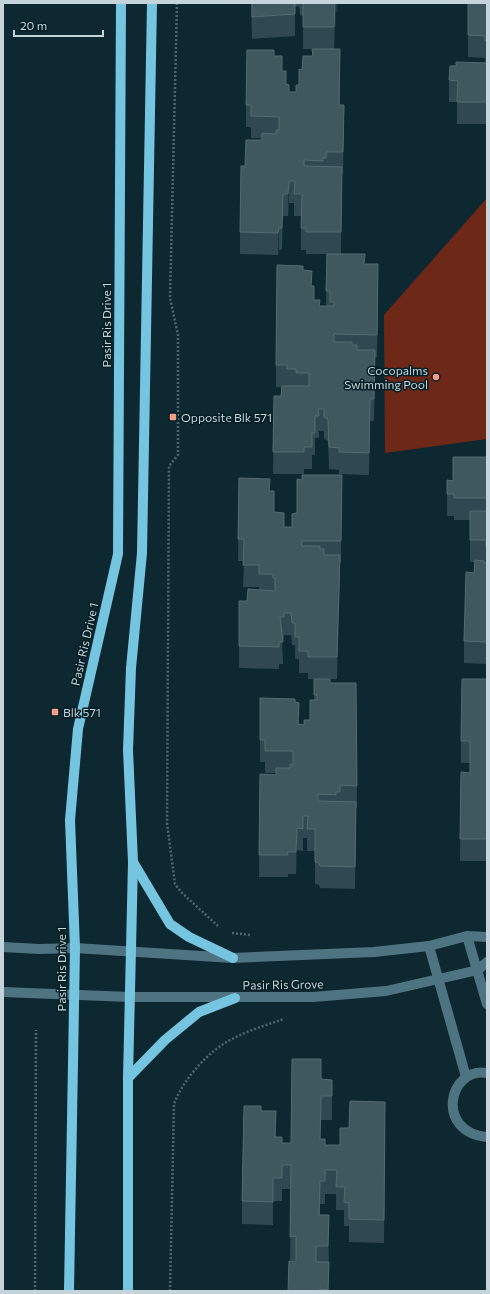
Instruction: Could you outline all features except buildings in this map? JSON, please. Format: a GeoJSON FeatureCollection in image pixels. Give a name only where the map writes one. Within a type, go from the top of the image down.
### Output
{"type":"FeatureCollection","features":[{"type":"Feature","properties":{"kind":"main road","name":"Pasir Ris Drive 1"},"geometry":{"type":"LineString","coordinates":[[68,1291],[75,948],[70,820],[78,729],[118,554],[122,3]]}},
{"type":"Feature","properties":{"kind":"main road"},"geometry":{"type":"LineString","coordinates":[[128,1291],[128,1078],[133,862],[128,750],[131,668],[142,553],[152,3]]}},
{"type":"Feature","properties":{"kind":"main road"},"geometry":{"type":"LineString","coordinates":[[133,862],[170,924],[189,937],[233,958]]}},
{"type":"Feature","properties":{"kind":"main road"},"geometry":{"type":"LineString","coordinates":[[128,1078],[165,1040],[199,1012],[235,998]]}},
{"type":"Feature","properties":{"kind":"street"},"geometry":{"type":"LineString","coordinates":[[3,946],[39,949],[75,948],[233,958],[374,952],[429,946],[467,936],[487,937]]}},
{"type":"Feature","properties":{"kind":"street"},"geometry":{"type":"LineString","coordinates":[[467,936],[487,1004]]}},
{"type":"Feature","properties":{"kind":"street"},"geometry":{"type":"LineString","coordinates":[[429,946],[466,1077]]}},
{"type":"Feature","properties":{"kind":"street","name":"Pasir Ris Grove"},"geometry":{"type":"LineString","coordinates":[[3,992],[235,998],[313,997],[386,991],[478,970],[487,962]]}},
{"type":"Feature","properties":{"kind":"street"},"geometry":{"type":"LineString","coordinates":[[487,1073],[481,1072],[466,1077],[457,1088],[452,1102],[454,1116],[462,1128],[475,1136],[487,1137]]}},
{"type":"Feature","properties":{"kind":"path"},"geometry":{"type":"LineString","coordinates":[[177,3],[170,298],[178,334],[178,455],[169,466],[167,823],[175,884],[181,892],[219,927]]}},
{"type":"Feature","properties":{"kind":"path"},"geometry":{"type":"LineString","coordinates":[[229,932],[257,935]]}},
{"type":"Feature","properties":{"kind":"path"},"geometry":{"type":"LineString","coordinates":[[170,1291],[174,1104],[179,1091],[207,1059],[222,1045],[251,1031],[291,1018]]}},
{"type":"Feature","properties":{"kind":"path"},"geometry":{"type":"LineString","coordinates":[[35,1291],[36,1030]]}},
{"type":"Feature","properties":{"kind":"shaded area","name":"Cocopalms Swimming Pool"},"geometry":{"type":"Polygon","coordinates":[[[487,198],[487,439],[385,453],[384,315],[487,198]]]}},
{"type":"Feature","properties":{"kind":"place","name":"Cocopalms Swimming Pool"},"geometry":{"type":"Point","coordinates":[436,377]}},
{"type":"Feature","properties":{"kind":"place","name":"Opposite Blk 571"},"geometry":{"type":"Point","coordinates":[173,417]}},
{"type":"Feature","properties":{"kind":"place","name":"Blk 571"},"geometry":{"type":"Point","coordinates":[55,712]}}]}
